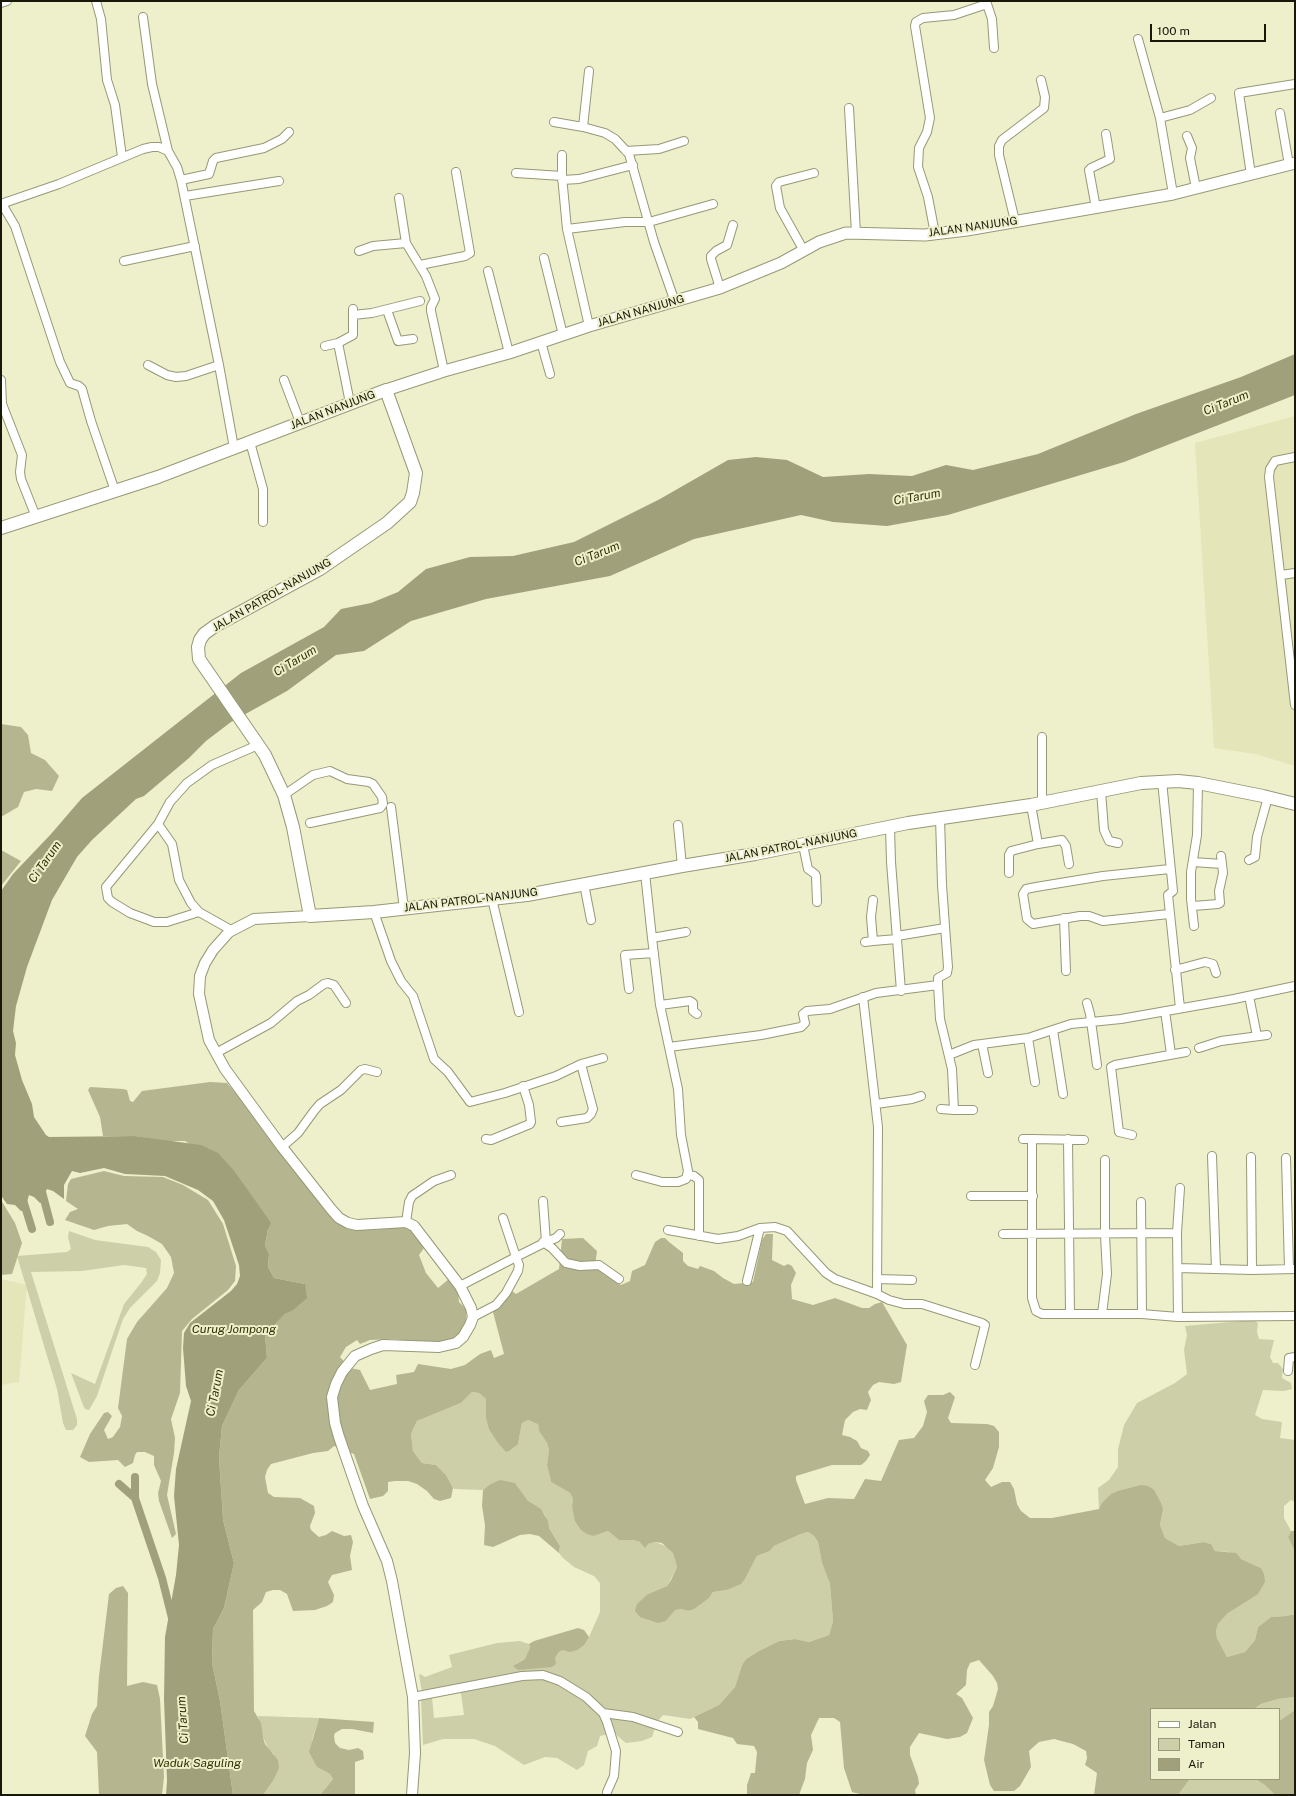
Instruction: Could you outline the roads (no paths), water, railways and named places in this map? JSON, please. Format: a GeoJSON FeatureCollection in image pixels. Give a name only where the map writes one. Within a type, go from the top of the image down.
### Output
{"type":"FeatureCollection","features":[{"type":"Feature","properties":{"kind":"main road","name":"JALAN NANJUNG"},"geometry":{"type":"LineString","coordinates":[[1,528],[36,518],[158,477],[386,390],[444,371],[509,353],[589,326],[720,288],[781,263],[819,242],[846,233],[888,235],[935,234],[967,230],[1173,194],[1292,164]]}},
{"type":"Feature","properties":{"kind":"main road","name":"JALAN PATROL-NANJUNG"},"geometry":{"type":"LineString","coordinates":[[386,390],[416,473],[414,493],[410,502],[387,523],[320,569],[215,626],[204,634],[198,647],[199,659],[265,755],[284,794],[293,827],[310,916],[374,912],[527,895],[755,854],[890,827],[1037,803],[1141,783],[1162,781],[1198,783],[1295,804]]}},
{"type":"Feature","properties":{"kind":"street"},"geometry":{"type":"LineString","coordinates":[[1,3],[7,1]]}},
{"type":"Feature","properties":{"kind":"street"},"geometry":{"type":"LineString","coordinates":[[96,1],[101,19],[108,80],[115,106],[122,157]]}},
{"type":"Feature","properties":{"kind":"street"},"geometry":{"type":"LineString","coordinates":[[935,234],[928,197],[918,167],[919,148],[927,132],[930,118],[916,22],[922,18],[954,15],[986,3],[992,19],[994,48]]}},
{"type":"Feature","properties":{"kind":"street"},"geometry":{"type":"LineString","coordinates":[[143,17],[152,84],[168,151],[177,167],[185,196],[234,448]]}},
{"type":"Feature","properties":{"kind":"street"},"geometry":{"type":"LineString","coordinates":[[1138,39],[1160,118],[1173,194]]}},
{"type":"Feature","properties":{"kind":"street"},"geometry":{"type":"LineString","coordinates":[[583,127],[589,71]]}},
{"type":"Feature","properties":{"kind":"street"},"geometry":{"type":"LineString","coordinates":[[1014,221],[999,155],[999,146],[1002,140],[1044,108],[1045,97],[1041,80]]}},
{"type":"Feature","properties":{"kind":"street"},"geometry":{"type":"LineString","coordinates":[[1251,175],[1239,93],[1295,84]]}},
{"type":"Feature","properties":{"kind":"street"},"geometry":{"type":"LineString","coordinates":[[1160,118],[1190,110],[1211,98]]}},
{"type":"Feature","properties":{"kind":"street"},"geometry":{"type":"LineString","coordinates":[[849,108],[856,233]]}},
{"type":"Feature","properties":{"kind":"street"},"geometry":{"type":"LineString","coordinates":[[1280,113],[1292,164]]}},
{"type":"Feature","properties":{"kind":"street"},"geometry":{"type":"LineString","coordinates":[[554,122],[583,127],[605,133],[615,139],[626,150],[633,165],[649,222],[675,302]]}},
{"type":"Feature","properties":{"kind":"street"},"geometry":{"type":"LineString","coordinates":[[181,180],[209,174],[213,161],[216,158],[264,148],[282,139],[289,132]]}},
{"type":"Feature","properties":{"kind":"street"},"geometry":{"type":"LineString","coordinates":[[1096,208],[1089,169],[1110,160],[1106,134]]}},
{"type":"Feature","properties":{"kind":"street"},"geometry":{"type":"LineString","coordinates":[[1187,136],[1192,148],[1190,158],[1196,188]]}},
{"type":"Feature","properties":{"kind":"street"},"geometry":{"type":"LineString","coordinates":[[626,150],[659,148],[684,141]]}},
{"type":"Feature","properties":{"kind":"street"},"geometry":{"type":"LineString","coordinates":[[115,491],[91,422],[82,389],[79,386],[70,383],[60,362],[15,226],[7,209],[2,204],[59,184],[122,157],[152,147],[159,147],[168,151]]}},
{"type":"Feature","properties":{"kind":"street"},"geometry":{"type":"LineString","coordinates":[[562,155],[562,178],[567,229],[589,326]]}},
{"type":"Feature","properties":{"kind":"street"},"geometry":{"type":"LineString","coordinates":[[516,173],[579,179],[633,165]]}},
{"type":"Feature","properties":{"kind":"street"},"geometry":{"type":"LineString","coordinates":[[420,265],[465,256],[470,253],[456,172]]}},
{"type":"Feature","properties":{"kind":"street"},"geometry":{"type":"LineString","coordinates":[[804,251],[780,208],[776,186],[779,182],[814,173]]}},
{"type":"Feature","properties":{"kind":"street"},"geometry":{"type":"LineString","coordinates":[[185,196],[279,181]]}},
{"type":"Feature","properties":{"kind":"street"},"geometry":{"type":"LineString","coordinates":[[399,198],[406,243],[426,276],[435,299],[431,307],[431,311],[444,371]]}},
{"type":"Feature","properties":{"kind":"street"},"geometry":{"type":"LineString","coordinates":[[567,229],[625,222],[649,222],[713,204]]}},
{"type":"Feature","properties":{"kind":"street"},"geometry":{"type":"LineString","coordinates":[[720,288],[711,256],[716,251],[727,245],[733,225]]}},
{"type":"Feature","properties":{"kind":"street"},"geometry":{"type":"LineString","coordinates":[[359,251],[373,246],[406,243]]}},
{"type":"Feature","properties":{"kind":"street"},"geometry":{"type":"LineString","coordinates":[[124,261],[195,246]]}},
{"type":"Feature","properties":{"kind":"street"},"geometry":{"type":"LineString","coordinates":[[544,258],[563,335]]}},
{"type":"Feature","properties":{"kind":"street"},"geometry":{"type":"LineString","coordinates":[[488,271],[509,353]]}},
{"type":"Feature","properties":{"kind":"street"},"geometry":{"type":"LineString","coordinates":[[325,346],[338,343],[353,336],[353,312],[387,310],[420,301]]}},
{"type":"Feature","properties":{"kind":"street"},"geometry":{"type":"LineString","coordinates":[[387,310],[398,341],[413,339]]}},
{"type":"Feature","properties":{"kind":"street"},"geometry":{"type":"LineString","coordinates":[[541,342],[550,374]]}},
{"type":"Feature","properties":{"kind":"street"},"geometry":{"type":"LineString","coordinates":[[338,343],[350,403]]}},
{"type":"Feature","properties":{"kind":"street"},"geometry":{"type":"LineString","coordinates":[[148,365],[167,375],[176,377],[186,376],[219,365]]}},
{"type":"Feature","properties":{"kind":"street"},"geometry":{"type":"LineString","coordinates":[[1,380],[2,404],[22,455],[20,472],[36,518]]}},
{"type":"Feature","properties":{"kind":"street"},"geometry":{"type":"LineString","coordinates":[[284,380],[300,422]]}},
{"type":"Feature","properties":{"kind":"street"},"geometry":{"type":"LineString","coordinates":[[250,442],[263,489],[263,522]]}},
{"type":"Feature","properties":{"kind":"street"},"geometry":{"type":"LineString","coordinates":[[1295,457],[1275,461],[1270,469],[1269,476],[1295,705]]}},
{"type":"Feature","properties":{"kind":"street"},"geometry":{"type":"LineString","coordinates":[[1281,574],[1295,573]]}},
{"type":"Feature","properties":{"kind":"street"},"geometry":{"type":"LineString","coordinates":[[1038,844],[1037,803],[1042,737]]}},
{"type":"Feature","properties":{"kind":"street"},"geometry":{"type":"LineString","coordinates":[[199,912],[167,922],[154,922],[130,913],[112,902],[108,898],[106,887],[158,824],[170,802],[187,783],[212,765],[256,742]]}},
{"type":"Feature","properties":{"kind":"street"},"geometry":{"type":"LineString","coordinates":[[284,794],[313,775],[330,771],[347,779],[369,782],[373,784],[382,797],[383,804],[380,808],[310,823]]}},
{"type":"Feature","properties":{"kind":"street"},"geometry":{"type":"LineString","coordinates":[[1162,781],[1173,891],[1168,895],[1169,914],[1180,1008]]}},
{"type":"Feature","properties":{"kind":"street"},"geometry":{"type":"LineString","coordinates":[[1194,926],[1191,880],[1192,862],[1197,835],[1198,783]]}},
{"type":"Feature","properties":{"kind":"street"},"geometry":{"type":"LineString","coordinates":[[1101,791],[1104,830],[1109,841],[1118,843]]}},
{"type":"Feature","properties":{"kind":"street"},"geometry":{"type":"LineString","coordinates":[[1249,860],[1255,857],[1257,837],[1268,797]]}},
{"type":"Feature","properties":{"kind":"street"},"geometry":{"type":"LineString","coordinates":[[391,807],[404,909]]}},
{"type":"Feature","properties":{"kind":"street"},"geometry":{"type":"LineString","coordinates":[[940,818],[942,885],[948,970],[938,978],[938,985],[940,1019],[952,1069],[954,1110]]}},
{"type":"Feature","properties":{"kind":"street"},"geometry":{"type":"LineString","coordinates":[[158,824],[172,844],[179,880],[184,893],[199,912],[231,930]]}},
{"type":"Feature","properties":{"kind":"street"},"geometry":{"type":"LineString","coordinates":[[678,825],[682,866]]}},
{"type":"Feature","properties":{"kind":"street"},"geometry":{"type":"LineString","coordinates":[[890,827],[891,862],[901,991]]}},
{"type":"Feature","properties":{"kind":"street"},"geometry":{"type":"LineString","coordinates":[[1009,872],[1009,855],[1011,851],[1062,840],[1066,846],[1069,864]]}},
{"type":"Feature","properties":{"kind":"street"},"geometry":{"type":"LineString","coordinates":[[803,845],[808,869],[816,876],[817,902]]}},
{"type":"Feature","properties":{"kind":"street"},"geometry":{"type":"LineString","coordinates":[[1192,862],[1222,860],[1223,873],[1218,891],[1220,903],[1193,906]]}},
{"type":"Feature","properties":{"kind":"street"},"geometry":{"type":"LineString","coordinates":[[1169,914],[1103,921],[1089,916],[1064,918],[1036,924],[1030,923],[1027,919],[1023,896],[1026,889],[1036,887],[1102,876],[1170,869]]}},
{"type":"Feature","properties":{"kind":"street"},"geometry":{"type":"LineString","coordinates":[[645,873],[660,1005],[678,1088],[681,1135],[688,1175]]}},
{"type":"Feature","properties":{"kind":"street"},"geometry":{"type":"LineString","coordinates":[[584,884],[590,920]]}},
{"type":"Feature","properties":{"kind":"street"},"geometry":{"type":"LineString","coordinates":[[492,900],[519,1012]]}},
{"type":"Feature","properties":{"kind":"street"},"geometry":{"type":"LineString","coordinates":[[873,900],[869,941],[897,938],[945,928]]}},
{"type":"Feature","properties":{"kind":"street"},"geometry":{"type":"LineString","coordinates":[[374,912],[391,961],[402,981],[413,996],[434,1059],[448,1072],[469,1101],[472,1102],[487,1099],[556,1076],[581,1064],[603,1058]]}},
{"type":"Feature","properties":{"kind":"street"},"geometry":{"type":"LineString","coordinates":[[310,916],[254,919],[231,930],[213,950],[205,964],[199,985],[201,1006],[209,1040],[225,1069],[282,1147],[340,1218],[348,1223],[357,1225],[406,1222],[414,1226],[460,1286],[471,1308],[472,1317],[463,1337],[456,1343],[439,1347],[383,1345],[355,1356],[342,1372],[332,1397],[335,1423],[354,1483],[376,1533],[390,1574],[413,1697],[415,1753],[412,1795]]}},
{"type":"Feature","properties":{"kind":"street"},"geometry":{"type":"LineString","coordinates":[[1064,918],[1066,971]]}},
{"type":"Feature","properties":{"kind":"street"},"geometry":{"type":"LineString","coordinates":[[652,938],[686,932]]}},
{"type":"Feature","properties":{"kind":"street"},"geometry":{"type":"LineString","coordinates":[[629,989],[626,955],[654,953]]}},
{"type":"Feature","properties":{"kind":"street"},"geometry":{"type":"LineString","coordinates":[[1175,970],[1205,962],[1213,964],[1216,973]]}},
{"type":"Feature","properties":{"kind":"street"},"geometry":{"type":"LineString","coordinates":[[216,1053],[271,1023],[297,1001],[309,995],[324,984],[328,983],[334,985],[346,1003]]}},
{"type":"Feature","properties":{"kind":"street"},"geometry":{"type":"LineString","coordinates":[[669,1047],[761,1035],[801,1027],[805,1023],[804,1012],[830,1009],[876,993],[901,991],[938,985]]}},
{"type":"Feature","properties":{"kind":"street"},"geometry":{"type":"LineString","coordinates":[[948,1055],[982,1044],[1028,1038],[1071,1024],[1090,1023],[1165,1011],[1295,986]]}},
{"type":"Feature","properties":{"kind":"street"},"geometry":{"type":"LineString","coordinates":[[1249,996],[1256,1038]]}},
{"type":"Feature","properties":{"kind":"street"},"geometry":{"type":"LineString","coordinates":[[862,997],[878,1127],[877,1294]]}},
{"type":"Feature","properties":{"kind":"street"},"geometry":{"type":"LineString","coordinates":[[660,1005],[690,1000],[693,1003],[693,1011],[697,1014]]}},
{"type":"Feature","properties":{"kind":"street"},"geometry":{"type":"LineString","coordinates":[[1087,1003],[1090,1014],[1090,1023],[1097,1065]]}},
{"type":"Feature","properties":{"kind":"street"},"geometry":{"type":"LineString","coordinates":[[1165,1011],[1171,1054]]}},
{"type":"Feature","properties":{"kind":"street"},"geometry":{"type":"LineString","coordinates":[[1054,1030],[1063,1094]]}},
{"type":"Feature","properties":{"kind":"street"},"geometry":{"type":"LineString","coordinates":[[1199,1048],[1221,1042],[1256,1038],[1267,1035]]}},
{"type":"Feature","properties":{"kind":"street"},"geometry":{"type":"LineString","coordinates":[[1028,1038],[1035,1082]]}},
{"type":"Feature","properties":{"kind":"street"},"geometry":{"type":"LineString","coordinates":[[982,1044],[988,1073]]}},
{"type":"Feature","properties":{"kind":"street"},"geometry":{"type":"LineString","coordinates":[[1132,1135],[1119,1132],[1111,1067],[1186,1052]]}},
{"type":"Feature","properties":{"kind":"street"},"geometry":{"type":"LineString","coordinates":[[561,1122],[587,1118],[593,1109],[581,1064]]}},
{"type":"Feature","properties":{"kind":"street"},"geometry":{"type":"LineString","coordinates":[[282,1147],[298,1133],[320,1104],[342,1090],[361,1070],[365,1069],[376,1072]]}},
{"type":"Feature","properties":{"kind":"street"},"geometry":{"type":"LineString","coordinates":[[486,1139],[491,1140],[530,1124],[529,1105],[523,1086]]}},
{"type":"Feature","properties":{"kind":"street"},"geometry":{"type":"LineString","coordinates":[[876,1104],[912,1099],[921,1096]]}},
{"type":"Feature","properties":{"kind":"street"},"geometry":{"type":"LineString","coordinates":[[941,1110],[973,1110]]}},
{"type":"Feature","properties":{"kind":"street"},"geometry":{"type":"LineString","coordinates":[[1023,1139],[1084,1140]]}},
{"type":"Feature","properties":{"kind":"street"},"geometry":{"type":"LineString","coordinates":[[1032,1139],[1032,1298],[1034,1308],[1037,1312],[1042,1314],[1142,1314],[1178,1317],[1295,1316]]}},
{"type":"Feature","properties":{"kind":"street"},"geometry":{"type":"LineString","coordinates":[[1068,1139],[1070,1314]]}},
{"type":"Feature","properties":{"kind":"street"},"geometry":{"type":"LineString","coordinates":[[1212,1156],[1216,1269]]}},
{"type":"Feature","properties":{"kind":"street"},"geometry":{"type":"LineString","coordinates":[[1251,1157],[1252,1270]]}},
{"type":"Feature","properties":{"kind":"street"},"geometry":{"type":"LineString","coordinates":[[1178,1268],[1252,1270],[1292,1269],[1286,1158]]}},
{"type":"Feature","properties":{"kind":"street"},"geometry":{"type":"LineString","coordinates":[[1102,1314],[1107,1274],[1105,1234],[1105,1160]]}},
{"type":"Feature","properties":{"kind":"street"},"geometry":{"type":"LineString","coordinates":[[406,1222],[409,1202],[412,1196],[434,1181],[451,1175]]}},
{"type":"Feature","properties":{"kind":"street"},"geometry":{"type":"LineString","coordinates":[[636,1175],[662,1182],[682,1181],[688,1175]]}},
{"type":"Feature","properties":{"kind":"street"},"geometry":{"type":"LineString","coordinates":[[688,1175],[694,1176],[699,1180],[699,1236]]}},
{"type":"Feature","properties":{"kind":"street"},"geometry":{"type":"LineString","coordinates":[[1178,1317],[1178,1234],[1180,1188]]}},
{"type":"Feature","properties":{"kind":"street"},"geometry":{"type":"LineString","coordinates":[[971,1196],[1032,1196]]}},
{"type":"Feature","properties":{"kind":"street"},"geometry":{"type":"LineString","coordinates":[[543,1201],[545,1242],[566,1263],[580,1266],[598,1265],[619,1279]]}},
{"type":"Feature","properties":{"kind":"street"},"geometry":{"type":"LineString","coordinates":[[1141,1202],[1142,1314]]}},
{"type":"Feature","properties":{"kind":"street"},"geometry":{"type":"LineString","coordinates":[[472,1317],[496,1305],[506,1293],[518,1270],[519,1265],[503,1218]]}},
{"type":"Feature","properties":{"kind":"street"},"geometry":{"type":"LineString","coordinates":[[668,1230],[718,1239],[749,1233],[760,1228],[775,1227],[787,1231],[826,1273],[835,1279],[877,1294],[889,1300],[904,1304],[922,1304],[938,1308],[985,1325],[975,1365]]}},
{"type":"Feature","properties":{"kind":"street"},"geometry":{"type":"LineString","coordinates":[[747,1281],[760,1228]]}},
{"type":"Feature","properties":{"kind":"street"},"geometry":{"type":"LineString","coordinates":[[460,1286],[545,1242],[556,1238],[560,1234]]}},
{"type":"Feature","properties":{"kind":"street"},"geometry":{"type":"LineString","coordinates":[[1003,1234],[1178,1234]]}},
{"type":"Feature","properties":{"kind":"street"},"geometry":{"type":"LineString","coordinates":[[878,1278],[912,1280]]}},
{"type":"Feature","properties":{"kind":"street"},"geometry":{"type":"LineString","coordinates":[[1288,1371],[1289,1358],[1295,1357]]}},
{"type":"Feature","properties":{"kind":"street"},"geometry":{"type":"LineString","coordinates":[[413,1697],[522,1676],[543,1675],[560,1681],[586,1697],[602,1713],[616,1752],[614,1776],[607,1792]]}},
{"type":"Feature","properties":{"kind":"street"},"geometry":{"type":"LineString","coordinates":[[602,1713],[633,1717],[678,1732]]}},
{"type":"Feature","properties":{"kind":"water"},"geometry":{"type":"Polygon","coordinates":[[[1295,354],[1295,395],[1124,462],[948,515],[887,526],[833,522],[801,515],[694,539],[610,576],[486,599],[411,621],[364,651],[336,655],[287,691],[231,722],[206,741],[189,758],[144,796],[136,799],[92,840],[77,857],[52,900],[27,967],[16,1006],[13,1031],[16,1043],[15,1055],[22,1080],[32,1104],[34,1117],[49,1137],[135,1136],[201,1145],[218,1153],[236,1173],[271,1223],[268,1229],[265,1245],[269,1255],[268,1267],[274,1278],[305,1284],[307,1298],[293,1310],[285,1314],[265,1335],[267,1358],[239,1390],[222,1426],[219,1457],[223,1520],[234,1563],[224,1608],[213,1629],[212,1663],[220,1701],[233,1795],[166,1795],[167,1781],[164,1699],[165,1637],[176,1575],[179,1545],[174,1496],[176,1469],[191,1401],[186,1386],[183,1348],[184,1333],[190,1323],[231,1291],[237,1284],[240,1276],[239,1265],[224,1220],[213,1201],[198,1190],[165,1176],[125,1174],[104,1168],[80,1173],[72,1171],[64,1185],[64,1199],[53,1191],[47,1189],[45,1193],[47,1201],[40,1203],[34,1197],[29,1195],[27,1202],[28,1209],[21,1211],[15,1205],[7,1204],[2,1197],[1,891],[13,874],[51,834],[82,798],[241,673],[324,627],[341,609],[371,603],[398,592],[426,569],[470,557],[513,556],[574,542],[660,499],[728,460],[756,457],[787,460],[823,477],[869,474],[912,476],[946,465],[973,470],[1038,454],[1136,414],[1241,377],[1295,354]]]}},
{"type":"Feature","properties":{"kind":"waterway"},"geometry":{"type":"LineString","coordinates":[[42,1192],[50,1222]]}},
{"type":"Feature","properties":{"kind":"waterway"},"geometry":{"type":"LineString","coordinates":[[23,1200],[32,1229]]}},
{"type":"Feature","properties":{"kind":"waterway"},"geometry":{"type":"LineString","coordinates":[[135,1477],[135,1498],[162,1578],[172,1618]]}},
{"type":"Feature","properties":{"kind":"waterway"},"geometry":{"type":"LineString","coordinates":[[119,1484],[135,1498]]}},
{"type":"Feature","properties":{"kind":"water label","name":"Ci Tarum"},"geometry":{"type":"Point","coordinates":[1226,403]}},
{"type":"Feature","properties":{"kind":"water label","name":"Ci Tarum"},"geometry":{"type":"Point","coordinates":[917,497]}},
{"type":"Feature","properties":{"kind":"water label","name":"Ci Tarum"},"geometry":{"type":"Point","coordinates":[597,554]}},
{"type":"Feature","properties":{"kind":"water label","name":"Ci Tarum"},"geometry":{"type":"Point","coordinates":[295,661]}},
{"type":"Feature","properties":{"kind":"water label","name":"Ci Tarum"},"geometry":{"type":"Point","coordinates":[45,862]}},
{"type":"Feature","properties":{"kind":"water label","name":"Curug Jompong"},"geometry":{"type":"Point","coordinates":[234,1329]}},
{"type":"Feature","properties":{"kind":"water label","name":"Ci Tarum"},"geometry":{"type":"Point","coordinates":[215,1393]}},
{"type":"Feature","properties":{"kind":"water label","name":"Ci Tarum"},"geometry":{"type":"Point","coordinates":[183,1720]}},
{"type":"Feature","properties":{"kind":"water label","name":"Waduk Saguling"},"geometry":{"type":"Point","coordinates":[197,1763]}}]}
